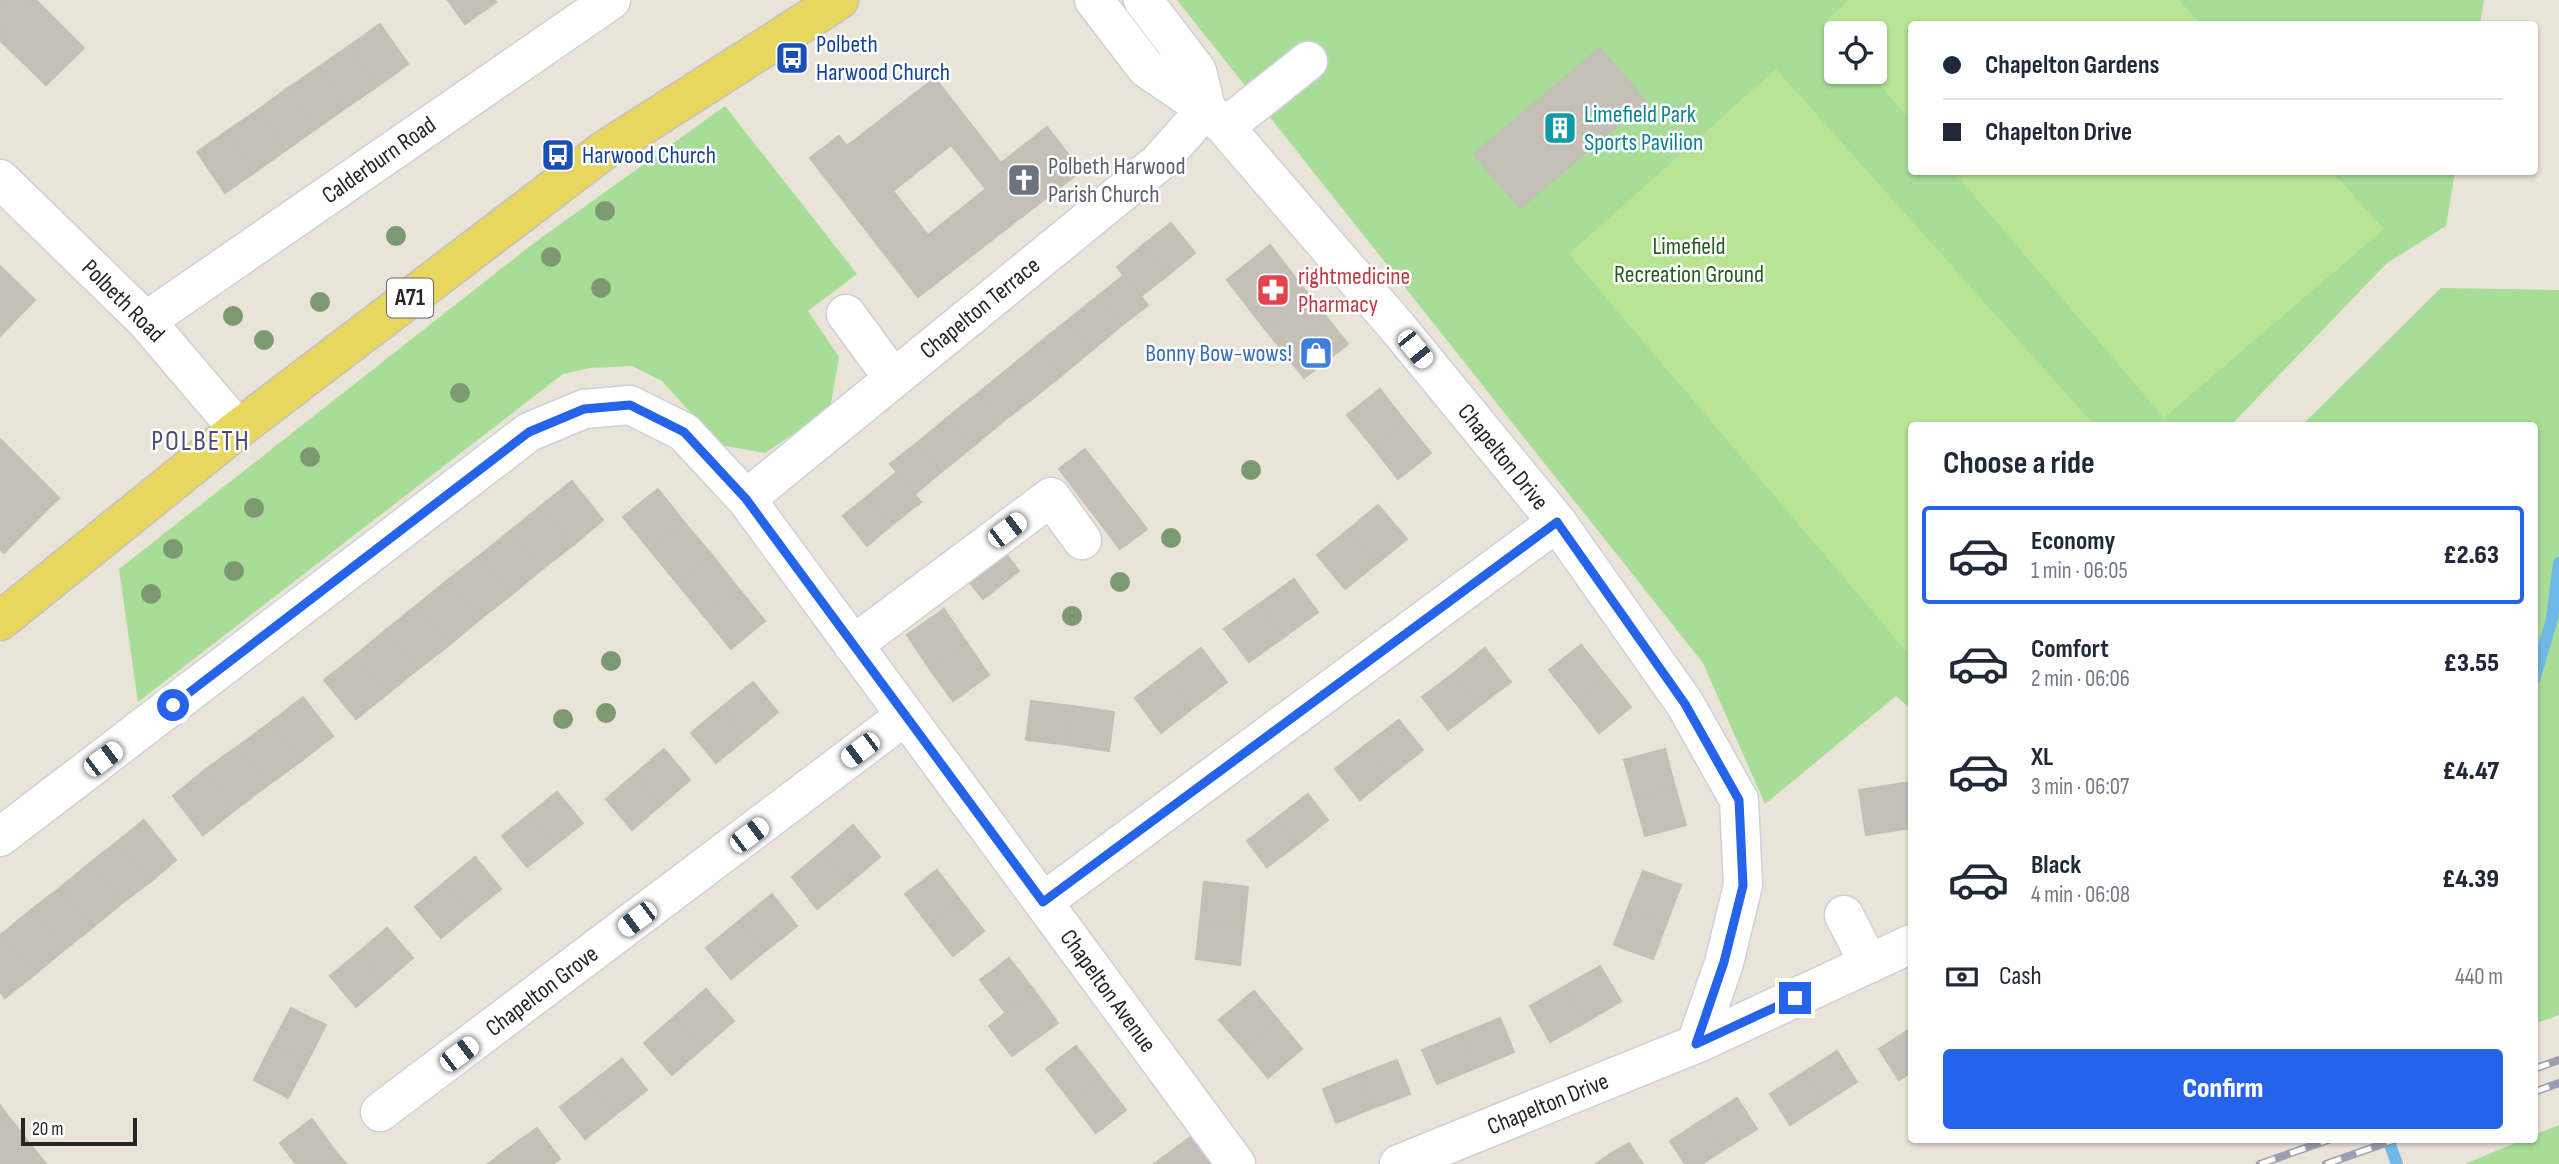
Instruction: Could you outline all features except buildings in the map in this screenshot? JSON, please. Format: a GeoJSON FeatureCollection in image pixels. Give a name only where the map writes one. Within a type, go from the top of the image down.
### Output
{"type":"FeatureCollection","features":[{"type":"Feature","properties":{"kind":"main road","name":"A71"},"geometry":{"type":"LineString","coordinates":[[0,621],[239,429],[604,151],[839,0]]}},
{"type":"Feature","properties":{"kind":"street","name":"Calderburn Road"},"geometry":{"type":"LineString","coordinates":[[146,321],[611,0]]}},
{"type":"Feature","properties":{"kind":"street","name":"Chapelton Drive"},"geometry":{"type":"LineString","coordinates":[[1094,0],[1146,68],[1216,118],[1398,328],[1557,522],[1685,704],[1739,800],[1743,886],[1724,962],[1696,1044]]}},
{"type":"Feature","properties":{"kind":"street","name":"Chapelton Drive"},"geometry":{"type":"LineString","coordinates":[[1143,0],[1197,71],[1216,118]]}},
{"type":"Feature","properties":{"kind":"street","name":"Chapelton Terrace"},"geometry":{"type":"LineString","coordinates":[[746,499],[1157,163],[1216,118],[1308,61]]}},
{"type":"Feature","properties":{"kind":"street","name":"Polbeth Road"},"geometry":{"type":"LineString","coordinates":[[0,179],[146,321],[239,429]]}},
{"type":"Feature","properties":{"kind":"street"},"geometry":{"type":"LineString","coordinates":[[846,314],[893,379]]}},
{"type":"Feature","properties":{"kind":"street","name":"Chapelton Avenue"},"geometry":{"type":"LineString","coordinates":[[0,838],[529,432],[584,409],[630,405],[684,432],[746,499],[1236,1164]]}},
{"type":"Feature","properties":{"kind":"street"},"geometry":{"type":"LineString","coordinates":[[852,645],[1051,497],[1082,540]]}},
{"type":"Feature","properties":{"kind":"street"},"geometry":{"type":"LineString","coordinates":[[1043,902],[1557,522]]}},
{"type":"Feature","properties":{"kind":"street","name":"Chapelton Grove"},"geometry":{"type":"LineString","coordinates":[[380,1112],[905,716]]}},
{"type":"Feature","properties":{"kind":"street"},"geometry":{"type":"LineString","coordinates":[[1844,915],[1869,964]]}},
{"type":"Feature","properties":{"kind":"street","name":"Chapelton Drive"},"geometry":{"type":"LineString","coordinates":[[1399,1164],[1696,1044],[1908,945]]}},
{"type":"Feature","properties":{"kind":"green space","name":"Limefield Recreation Ground"},"geometry":{"type":"Polygon","coordinates":[[[1177,0],[2484,0],[2480,21],[1908,21],[1908,175],[2454,175],[2446,226],[2387,263],[2234,422],[1908,422],[1908,706],[1896,696],[1765,804],[1703,663],[1177,0]]]}},
{"type":"Feature","properties":{"kind":"green space"},"geometry":{"type":"Polygon","coordinates":[[[1849,0],[2179,0],[2198,21],[1908,21],[1908,118],[1879,84],[1887,84],[1887,21],[1826,21],[1849,0]]]}},
{"type":"Feature","properties":{"kind":"green space"},"geometry":{"type":"Polygon","coordinates":[[[1776,69],[2091,422],[1908,422],[1907,652],[1569,254],[1776,69]]]}},
{"type":"Feature","properties":{"kind":"green space"},"geometry":{"type":"Polygon","coordinates":[[[725,106],[857,274],[808,311],[839,357],[830,409],[765,453],[720,445],[662,381],[632,366],[590,368],[563,374],[138,702],[119,569],[534,243],[725,106]]]}},
{"type":"Feature","properties":{"kind":"green space"},"geometry":{"type":"Polygon","coordinates":[[[1957,175],[2335,175],[2384,229],[2164,418],[1957,175]]]}},
{"type":"Feature","properties":{"kind":"green space"},"geometry":{"type":"Polygon","coordinates":[[[2441,288],[2559,290],[2559,1015],[2538,1023],[2538,422],[2305,422],[2441,288]]]}},
{"type":"Feature","properties":{"kind":"green space"},"geometry":{"type":"Polygon","coordinates":[[[2559,1125],[2559,1164],[2465,1164],[2515,1143],[2538,1143],[2538,1133],[2559,1125]]]}},
{"type":"Feature","properties":{"kind":"waterway"},"geometry":{"type":"LineString","coordinates":[[2538,666],[2552,619],[2559,563]]}},
{"type":"Feature","properties":{"kind":"waterway"},"geometry":{"type":"LineString","coordinates":[[2389,1143],[2397,1164]]}},
{"type":"Feature","properties":{"kind":"railway"},"geometry":{"type":"LineString","coordinates":[[2538,1068],[2559,1060]]}},
{"type":"Feature","properties":{"kind":"railway"},"geometry":{"type":"LineString","coordinates":[[2538,1091],[2559,1083]]}},
{"type":"Feature","properties":{"kind":"railway"},"geometry":{"type":"LineString","coordinates":[[2260,1164],[2320,1143]]}},
{"type":"Feature","properties":{"kind":"railway"},"geometry":{"type":"LineString","coordinates":[[2326,1164],[2386,1143]]}},
{"type":"Feature","properties":{"kind":"place","name":"Polbeth Harwood Church"},"geometry":{"type":"Point","coordinates":[792,58]}},
{"type":"Feature","properties":{"kind":"place","name":"Limefield Park Sports Pavilion"},"geometry":{"type":"Point","coordinates":[1560,128]}},
{"type":"Feature","properties":{"kind":"place","name":"Harwood Church"},"geometry":{"type":"Point","coordinates":[558,155]}},
{"type":"Feature","properties":{"kind":"place","name":"Polbeth Harwood Parish Church"},"geometry":{"type":"Point","coordinates":[1024,180]}},
{"type":"Feature","properties":{"kind":"place","name":"rightmedicine Pharmacy"},"geometry":{"type":"Point","coordinates":[1273,290]}},
{"type":"Feature","properties":{"kind":"place","name":"Bonny Bow-wows!"},"geometry":{"type":"Point","coordinates":[1316,353]}},
{"type":"Feature","properties":{"kind":"district","name":"POLBETH"},"geometry":{"type":"Point","coordinates":[201,441]}},
{"type":"Feature","properties":{"kind":"route"},"geometry":{"type":"LineString","coordinates":[[173,705],[529,432],[584,409],[630,405],[684,432],[746,499],[1043,902],[1557,522],[1685,704],[1739,800],[1743,886],[1724,962],[1696,1044],[1795,998]]}}]}
